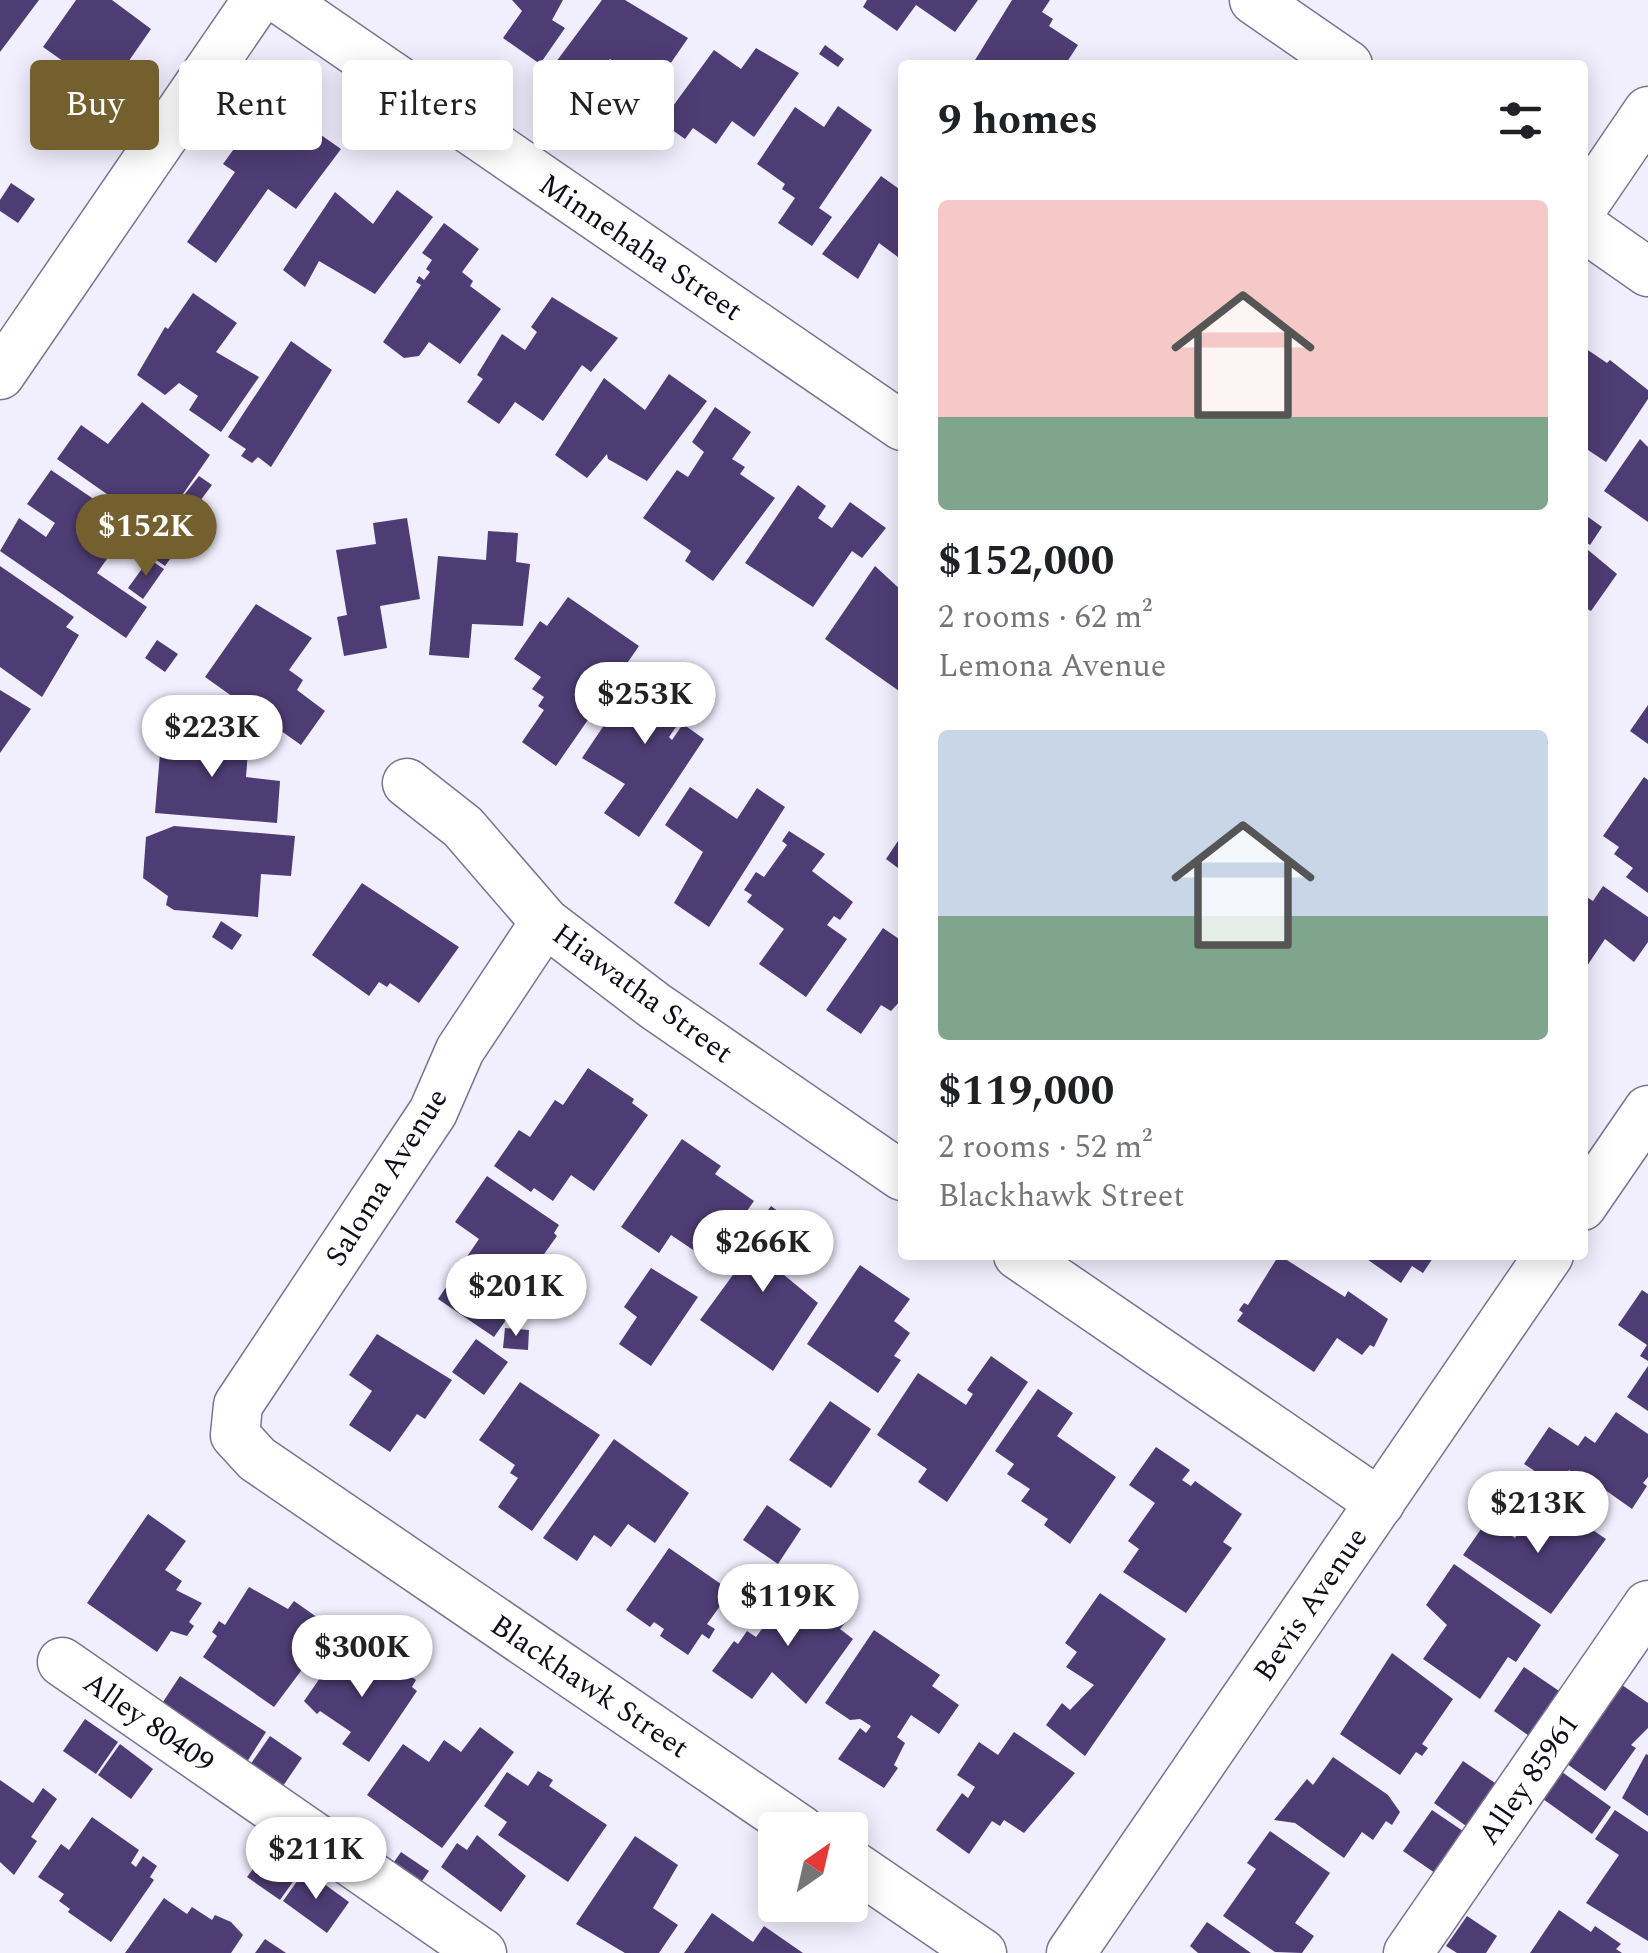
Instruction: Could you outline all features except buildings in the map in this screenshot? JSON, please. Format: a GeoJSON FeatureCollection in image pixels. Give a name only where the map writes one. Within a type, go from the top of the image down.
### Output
{"type":"FeatureCollection","features":[{"type":"Feature","properties":{"kind":"street"},"geometry":{"type":"LineString","coordinates":[[0,375],[257,0]]}},
{"type":"Feature","properties":{"kind":"street","name":"Minnehaha Street"},"geometry":{"type":"LineString","coordinates":[[280,0],[898,423]]}},
{"type":"Feature","properties":{"kind":"street"},"geometry":{"type":"LineString","coordinates":[[1254,0],[1341,60]]}},
{"type":"Feature","properties":{"kind":"street"},"geometry":{"type":"LineString","coordinates":[[1588,199],[1648,111]]}},
{"type":"Feature","properties":{"kind":"street"},"geometry":{"type":"LineString","coordinates":[[1588,230],[1648,272]]}},
{"type":"Feature","properties":{"kind":"street","name":"Hiawatha Street"},"geometry":{"type":"LineString","coordinates":[[407,783],[464,826],[546,922],[655,1006],[898,1173]]}},
{"type":"Feature","properties":{"kind":"street","name":"Saloma Avenue"},"geometry":{"type":"LineString","coordinates":[[235,1435],[238,1405],[433,1112],[460,1050],[546,922]]}},
{"type":"Feature","properties":{"kind":"street"},"geometry":{"type":"LineString","coordinates":[[1588,1197],[1648,1110]]}},
{"type":"Feature","properties":{"kind":"street"},"geometry":{"type":"LineString","coordinates":[[1025,1260],[1380,1502]]}},
{"type":"Feature","properties":{"kind":"street","name":"Bevis Avenue"},"geometry":{"type":"LineString","coordinates":[[1071,1953],[1546,1260]]}},
{"type":"Feature","properties":{"kind":"street","name":"Blackhawk Street"},"geometry":{"type":"LineString","coordinates":[[235,1435],[258,1459],[776,1812]]}},
{"type":"Feature","properties":{"kind":"street","name":"Alley 85961"},"geometry":{"type":"LineString","coordinates":[[1408,1953],[1648,1604]]}},
{"type":"Feature","properties":{"kind":"street","name":"Alley 80409"},"geometry":{"type":"LineString","coordinates":[[62,1662],[482,1953]]}},
{"type":"Feature","properties":{"kind":"street"},"geometry":{"type":"LineString","coordinates":[[868,1875],[982,1953]]}}]}
